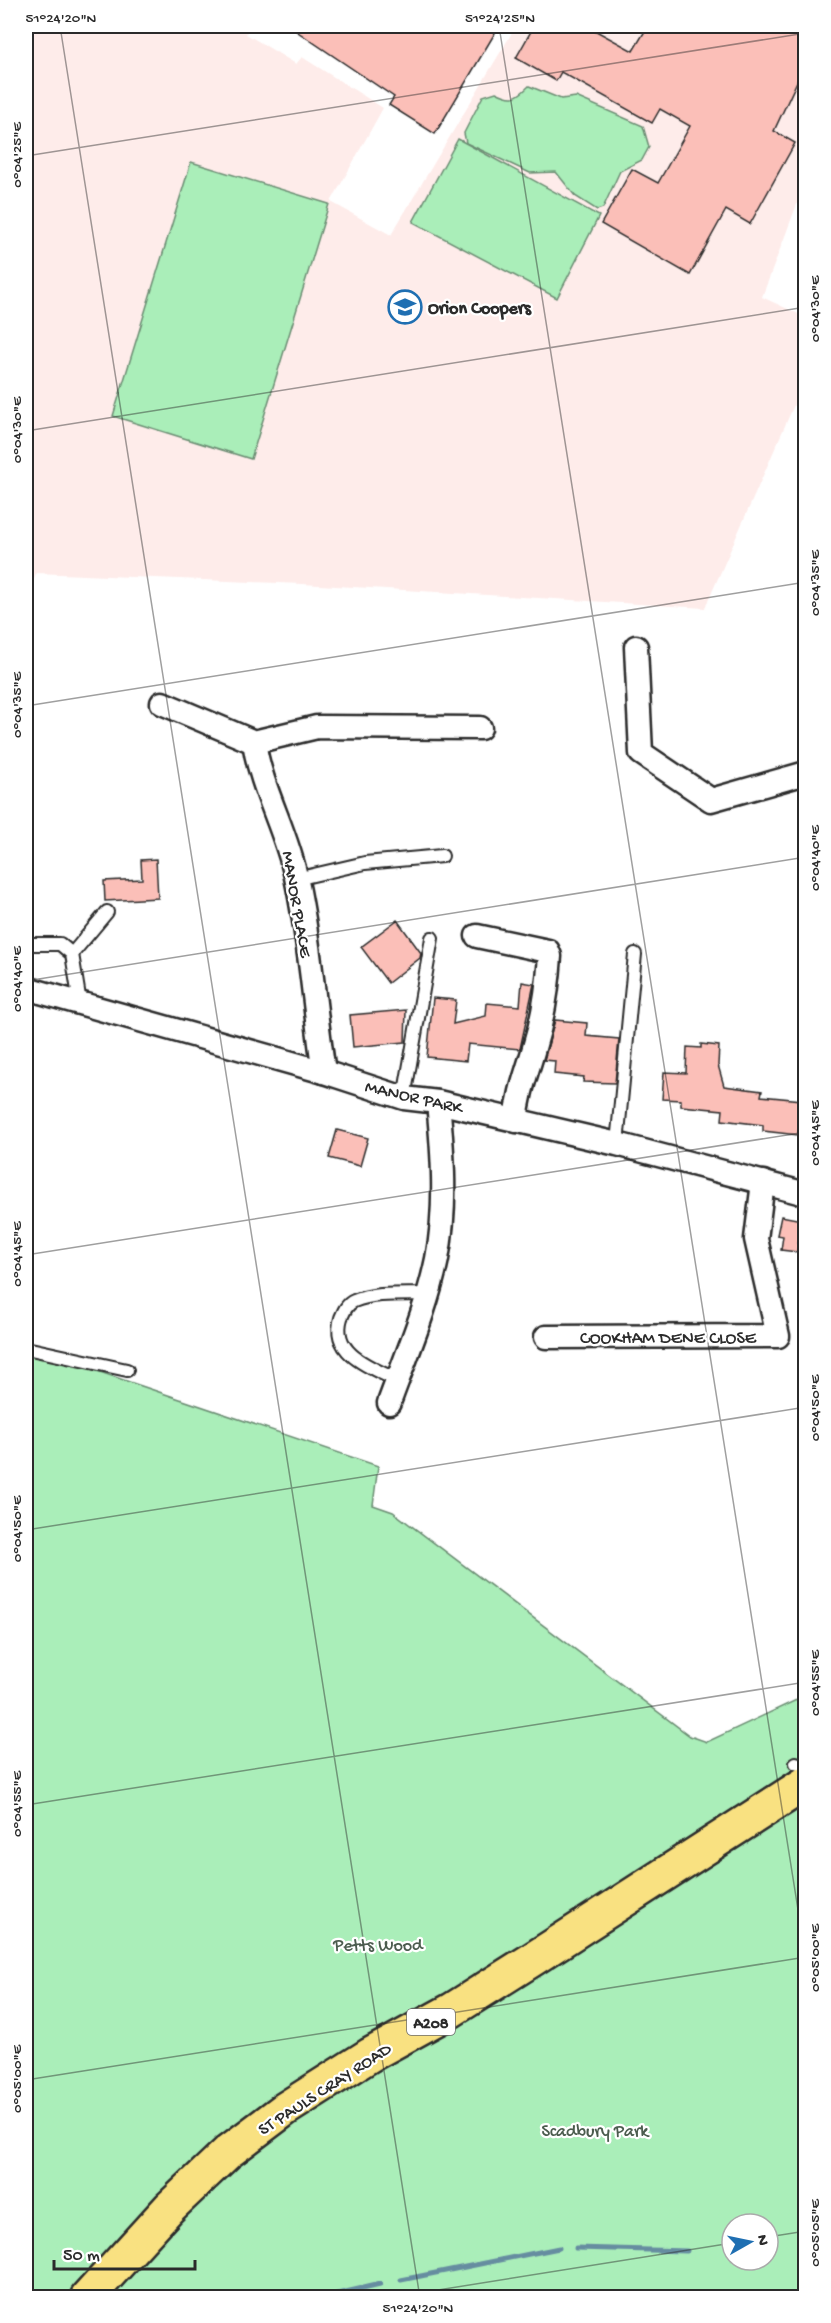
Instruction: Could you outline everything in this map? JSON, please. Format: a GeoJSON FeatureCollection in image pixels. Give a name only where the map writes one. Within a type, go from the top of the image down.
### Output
{"type":"FeatureCollection","features":[{"type":"Feature","properties":{"kind":"main road","name":"ST PAULS CRAY ROAD"},"geometry":{"type":"LineString","coordinates":[[87,2298],[178,2200],[228,2152],[285,2109],[370,2055],[452,2010],[533,1959],[802,1771]]}},
{"type":"Feature","properties":{"kind":"street"},"geometry":{"type":"LineString","coordinates":[[636,647],[641,753],[711,800],[806,772]]}},
{"type":"Feature","properties":{"kind":"street"},"geometry":{"type":"LineString","coordinates":[[162,703],[254,742],[317,728],[480,728]]}},
{"type":"Feature","properties":{"kind":"street","name":"MANOR PLACE"},"geometry":{"type":"LineString","coordinates":[[254,742],[258,767],[286,839],[296,879],[324,1072]]}},
{"type":"Feature","properties":{"kind":"street"},"geometry":{"type":"LineString","coordinates":[[477,936],[548,951],[550,956],[542,1014],[534,1050],[519,1094],[516,1120]]}},
{"type":"Feature","properties":{"kind":"street","name":"MANOR PARK"},"geometry":{"type":"LineString","coordinates":[[26,988],[324,1072],[404,1098],[438,1102],[617,1144],[806,1194]]}},
{"type":"Feature","properties":{"kind":"street"},"geometry":{"type":"LineString","coordinates":[[389,1403],[428,1294],[437,1258],[442,1218],[442,1148],[438,1102]]}},
{"type":"Feature","properties":{"kind":"street","name":"COOKHAM DENE CLOSE"},"geometry":{"type":"LineString","coordinates":[[546,1337],[778,1336],[756,1239],[763,1182]]}},
{"type":"Feature","properties":{"kind":"lane"},"geometry":{"type":"LineString","coordinates":[[296,879],[365,863],[442,856]]}},
{"type":"Feature","properties":{"kind":"lane"},"geometry":{"type":"LineString","coordinates":[[72,954],[107,912]]}},
{"type":"Feature","properties":{"kind":"lane"},"geometry":{"type":"LineString","coordinates":[[404,1098],[432,938]]}},
{"type":"Feature","properties":{"kind":"lane"},"geometry":{"type":"LineString","coordinates":[[26,944],[60,944],[72,954],[80,1002]]}},
{"type":"Feature","properties":{"kind":"lane"},"geometry":{"type":"LineString","coordinates":[[617,1144],[635,954]]}},
{"type":"Feature","properties":{"kind":"lane"},"geometry":{"type":"LineString","coordinates":[[397,1380],[362,1363],[350,1354],[339,1335],[343,1312],[348,1304],[369,1297],[428,1294]]}},
{"type":"Feature","properties":{"kind":"lane"},"geometry":{"type":"LineString","coordinates":[[26,1348],[127,1371]]}},
{"type":"Feature","properties":{"kind":"shaded area","name":"Orion Coopers"},"geometry":{"type":"Polygon","coordinates":[[[26,26],[250,26],[246,34],[296,64],[302,57],[383,108],[331,202],[391,235],[516,26],[805,26],[805,183],[762,297],[805,317],[805,380],[705,608],[302,584],[36,573],[26,605],[26,26]]]}},
{"type":"Feature","properties":{"kind":"green space"},"geometry":{"type":"Polygon","coordinates":[[[529,86],[561,99],[576,97],[643,126],[649,147],[642,160],[620,171],[603,208],[597,210],[575,196],[556,172],[530,173],[466,143],[464,133],[483,96],[496,92],[514,97],[529,86]]]}},
{"type":"Feature","properties":{"kind":"green space"},"geometry":{"type":"Polygon","coordinates":[[[458,139],[599,216],[557,298],[413,222],[458,139]]]}},
{"type":"Feature","properties":{"kind":"green space"},"geometry":{"type":"Polygon","coordinates":[[[191,162],[329,204],[251,459],[113,416],[191,162]]]}},
{"type":"Feature","properties":{"kind":"green space","name":"Petts Wood"},"geometry":{"type":"Polygon","coordinates":[[[26,1347],[378,1466],[373,1505],[393,1512],[690,1736],[707,1742],[805,1696],[805,2297],[26,2298],[26,1347]]]}},
{"type":"Feature","properties":{"kind":"building"},"geometry":{"type":"Polygon","coordinates":[[[289,26],[482,26],[495,33],[435,134],[389,105],[394,97],[289,26]]]}},
{"type":"Feature","properties":{"kind":"building"},"geometry":{"type":"Polygon","coordinates":[[[534,26],[587,26],[633,51],[648,26],[699,26],[711,33],[715,26],[806,26],[806,62],[774,131],[795,143],[750,224],[726,210],[690,275],[601,224],[632,169],[658,183],[690,126],[660,109],[652,123],[561,72],[556,81],[516,58],[534,26]]]}},
{"type":"Feature","properties":{"kind":"building"},"geometry":{"type":"Polygon","coordinates":[[[156,859],[158,898],[105,901],[104,881],[142,879],[141,860],[156,859]]]}},
{"type":"Feature","properties":{"kind":"building"},"geometry":{"type":"Polygon","coordinates":[[[397,920],[421,953],[420,958],[388,983],[361,947],[397,920]]]}},
{"type":"Feature","properties":{"kind":"building"},"geometry":{"type":"Polygon","coordinates":[[[522,982],[534,984],[520,1049],[468,1044],[466,1061],[427,1057],[433,998],[456,1000],[453,1024],[486,1016],[487,1003],[520,1006],[522,982]]]}},
{"type":"Feature","properties":{"kind":"building"},"geometry":{"type":"Polygon","coordinates":[[[406,1010],[405,1042],[353,1047],[350,1015],[406,1010]]]}},
{"type":"Feature","properties":{"kind":"building"},"geometry":{"type":"Polygon","coordinates":[[[555,1020],[587,1023],[586,1036],[619,1039],[615,1083],[583,1082],[584,1077],[554,1074],[555,1061],[544,1060],[555,1020]]]}},
{"type":"Feature","properties":{"kind":"building"},"geometry":{"type":"Polygon","coordinates":[[[701,1044],[719,1046],[718,1065],[724,1086],[762,1091],[761,1096],[802,1100],[798,1135],[763,1131],[763,1125],[722,1120],[723,1110],[681,1106],[681,1100],[662,1099],[664,1072],[686,1073],[687,1047],[701,1048],[701,1044]]]}},
{"type":"Feature","properties":{"kind":"building"},"geometry":{"type":"Polygon","coordinates":[[[337,1130],[368,1138],[360,1166],[329,1158],[337,1130]]]}},
{"type":"Feature","properties":{"kind":"building"},"geometry":{"type":"Polygon","coordinates":[[[781,1216],[802,1220],[797,1252],[781,1250],[783,1236],[777,1235],[781,1216]]]}},
{"type":"Feature","properties":{"kind":"waterway"},"geometry":{"type":"LineString","coordinates":[[401,2280],[559,2248]]}},
{"type":"Feature","properties":{"kind":"waterway"},"geometry":{"type":"LineString","coordinates":[[576,2248],[687,2251]]}},
{"type":"Feature","properties":{"kind":"waterway"},"geometry":{"type":"LineString","coordinates":[[320,2298],[380,2284]]}},
{"type":"Feature","properties":{"kind":"place","name":"Orion Coopers"},"geometry":{"type":"Point","coordinates":[405,307]}},
{"type":"Feature","properties":{"kind":"park label","name":"Scadbury Park"},"geometry":{"type":"Point","coordinates":[595,2130]}}]}
